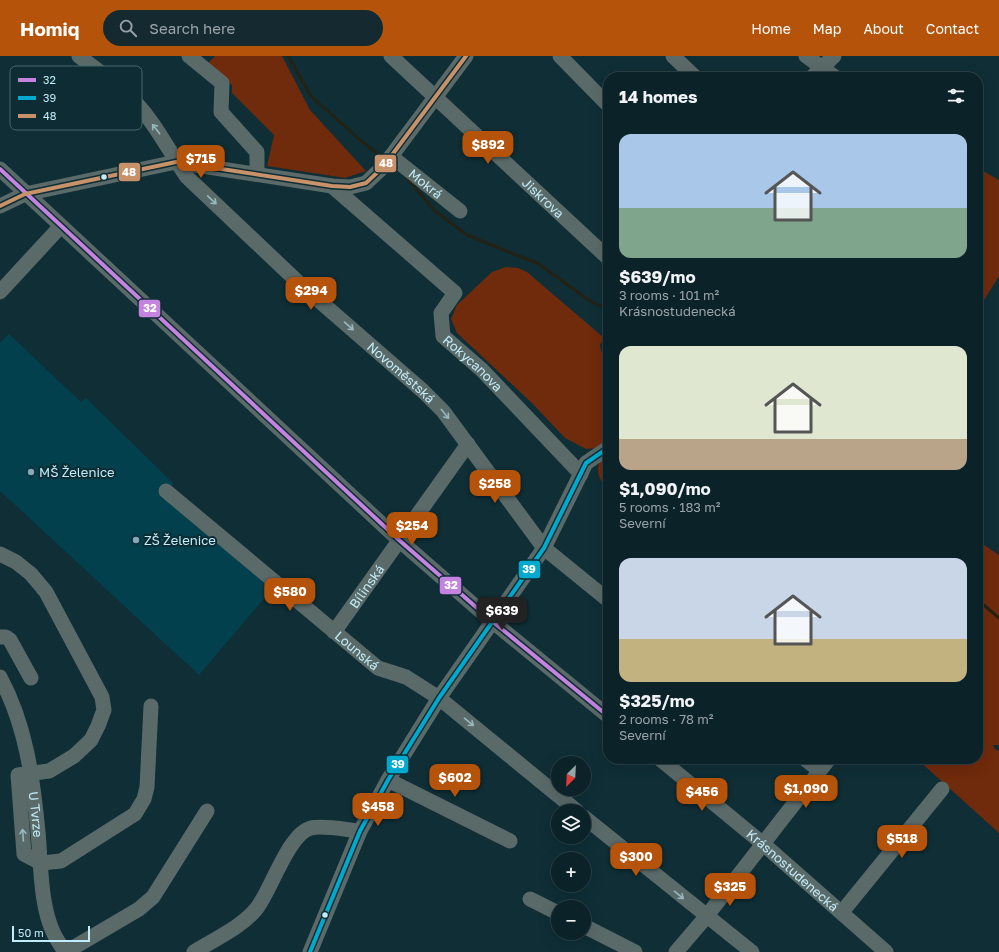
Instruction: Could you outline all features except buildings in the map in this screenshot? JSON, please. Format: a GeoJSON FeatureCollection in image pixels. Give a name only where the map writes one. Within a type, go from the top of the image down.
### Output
{"type":"FeatureCollection","features":[{"type":"Feature","properties":{"kind":"street","name":"Novoměstská"},"geometry":{"type":"LineString","coordinates":[[78,56],[90,66]]}},
{"type":"Feature","properties":{"kind":"street"},"geometry":{"type":"LineString","coordinates":[[188,56],[222,83],[221,112],[257,152],[257,174]]}},
{"type":"Feature","properties":{"kind":"street","name":"Jiskrova"},"geometry":{"type":"LineString","coordinates":[[391,56],[603,253]]}},
{"type":"Feature","properties":{"kind":"street"},"geometry":{"type":"LineString","coordinates":[[0,206],[25,194],[176,162],[350,188],[366,183],[388,161],[434,97],[466,56]]}},
{"type":"Feature","properties":{"kind":"street"},"geometry":{"type":"LineString","coordinates":[[560,56],[603,100]]}},
{"type":"Feature","properties":{"kind":"street"},"geometry":{"type":"LineString","coordinates":[[673,56],[690,72]]}},
{"type":"Feature","properties":{"kind":"street"},"geometry":{"type":"LineString","coordinates":[[806,56],[817,72],[834,56]]}},
{"type":"Feature","properties":{"kind":"street","name":"Novoměstská"},"geometry":{"type":"LineString","coordinates":[[142,112],[164,139],[176,162],[187,177],[300,284],[423,391],[443,411],[544,548],[603,596]]}},
{"type":"Feature","properties":{"kind":"street","name":"Mokrá"},"geometry":{"type":"LineString","coordinates":[[388,161],[460,211]]}},
{"type":"Feature","properties":{"kind":"street"},"geometry":{"type":"LineString","coordinates":[[0,170],[399,540],[492,621],[603,712]]}},
{"type":"Feature","properties":{"kind":"street","name":"Rokycanova"},"geometry":{"type":"LineString","coordinates":[[332,186],[456,292],[441,313],[443,336],[482,370],[581,474]]}},
{"type":"Feature","properties":{"kind":"street"},"geometry":{"type":"LineString","coordinates":[[0,292],[60,227]]}},
{"type":"Feature","properties":{"kind":"street","name":"Bílinská"},"geometry":{"type":"LineString","coordinates":[[334,632],[468,444]]}},
{"type":"Feature","properties":{"kind":"street"},"geometry":{"type":"LineString","coordinates":[[310,952],[360,831],[388,780],[439,698],[544,548],[586,463],[603,451]]}},
{"type":"Feature","properties":{"kind":"street","name":"Lounská"},"geometry":{"type":"LineString","coordinates":[[166,491],[378,668],[406,677],[439,698],[568,804]]}},
{"type":"Feature","properties":{"kind":"street"},"geometry":{"type":"LineString","coordinates":[[0,554],[16,562],[31,574],[46,592],[102,697],[104,710],[91,740],[74,756],[49,771],[31,773]]}},
{"type":"Feature","properties":{"kind":"street"},"geometry":{"type":"LineString","coordinates":[[0,637],[6,637],[10,640],[31,678]]}},
{"type":"Feature","properties":{"kind":"street","name":"U Tvrze"},"geometry":{"type":"LineString","coordinates":[[0,677],[12,703],[24,738],[31,773],[45,906],[53,933],[65,952]]}},
{"type":"Feature","properties":{"kind":"street"},"geometry":{"type":"LineString","coordinates":[[41,863],[61,861],[135,814],[144,799],[147,787],[151,706]]}},
{"type":"Feature","properties":{"kind":"street","name":"Krásnostudenecká"},"geometry":{"type":"LineString","coordinates":[[666,764],[762,843],[886,952]]}},
{"type":"Feature","properties":{"kind":"street"},"geometry":{"type":"LineString","coordinates":[[811,764],[819,770]]}},
{"type":"Feature","properties":{"kind":"street"},"geometry":{"type":"LineString","coordinates":[[676,952],[706,917],[824,764]]}},
{"type":"Feature","properties":{"kind":"street"},"geometry":{"type":"LineString","coordinates":[[388,780],[510,841]]}},
{"type":"Feature","properties":{"kind":"street"},"geometry":{"type":"LineString","coordinates":[[842,912],[942,790]]}},
{"type":"Feature","properties":{"kind":"street"},"geometry":{"type":"LineString","coordinates":[[65,952],[139,909],[153,897],[207,811]]}},
{"type":"Feature","properties":{"kind":"street"},"geometry":{"type":"LineString","coordinates":[[591,823],[706,917],[752,952]]}},
{"type":"Feature","properties":{"kind":"street"},"geometry":{"type":"LineString","coordinates":[[194,952],[247,919],[258,907],[292,845],[303,831],[312,828],[360,831]]}},
{"type":"Feature","properties":{"kind":"street"},"geometry":{"type":"LineString","coordinates":[[530,899],[551,910]]}},
{"type":"Feature","properties":{"kind":"street"},"geometry":{"type":"LineString","coordinates":[[591,930],[635,952]]}},
{"type":"Feature","properties":{"kind":"shaded area"},"geometry":{"type":"Polygon","coordinates":[[[215,56],[282,56],[310,110],[366,171],[345,178],[267,166],[274,135],[232,93],[232,85],[207,64],[215,56]]]}},
{"type":"Feature","properties":{"kind":"shaded area"},"geometry":{"type":"Polygon","coordinates":[[[983,171],[999,180],[999,276],[983,302],[983,171]]]}},
{"type":"Feature","properties":{"kind":"shaded area"},"geometry":{"type":"Polygon","coordinates":[[[506,267],[518,268],[527,272],[603,337],[600,345],[603,353],[603,444],[596,448],[586,449],[565,438],[532,403],[457,333],[451,319],[457,305],[492,272],[506,267]]]}},
{"type":"Feature","properties":{"kind":"shaded area","name":"ZŠ Želenice"},"geometry":{"type":"Polygon","coordinates":[[[9,334],[81,402],[86,398],[174,484],[163,493],[274,587],[199,675],[0,491],[0,343],[9,334]]]}},
{"type":"Feature","properties":{"kind":"shaded area"},"geometry":{"type":"Polygon","coordinates":[[[603,459],[603,483],[598,473],[600,461],[603,459]]]}},
{"type":"Feature","properties":{"kind":"shaded area"},"geometry":{"type":"Polygon","coordinates":[[[983,544],[999,555],[999,745],[993,745],[995,749],[999,751],[999,833],[923,764],[983,764],[983,544]]]}},
{"type":"Feature","properties":{"kind":"waterway"},"geometry":{"type":"LineString","coordinates":[[288,56],[311,96],[360,140],[385,159]]}},
{"type":"Feature","properties":{"kind":"waterway"},"geometry":{"type":"LineString","coordinates":[[406,177],[435,211],[467,235],[539,264],[590,301],[603,308]]}},
{"type":"Feature","properties":{"kind":"waterway"},"geometry":{"type":"LineString","coordinates":[[983,604],[999,618]]}},
{"type":"Feature","properties":{"kind":"transit line","name":"48"},"geometry":{"type":"LineString","coordinates":[[0,206],[25,194],[176,162],[332,186],[350,187],[366,183],[383,167],[466,56]]}},
{"type":"Feature","properties":{"kind":"transit line","name":"32"},"geometry":{"type":"LineString","coordinates":[[0,169],[399,540],[492,621],[603,712]]}},
{"type":"Feature","properties":{"kind":"transit line","name":"39"},"geometry":{"type":"LineString","coordinates":[[310,952],[360,831],[388,780],[439,698],[544,548],[586,463],[603,451]]}},
{"type":"Feature","properties":{"kind":"place","name":"MŠ Želenice"},"geometry":{"type":"Point","coordinates":[31,472]}},
{"type":"Feature","properties":{"kind":"place","name":"ZŠ Želenice"},"geometry":{"type":"Point","coordinates":[136,540]}}]}
